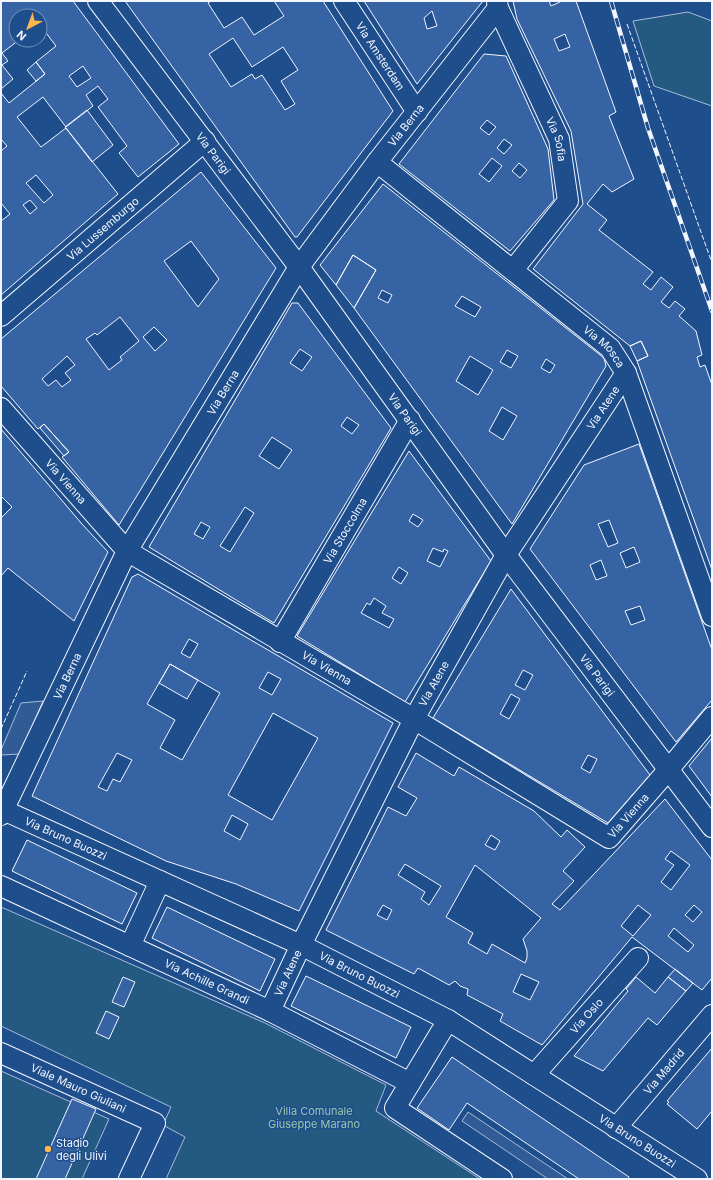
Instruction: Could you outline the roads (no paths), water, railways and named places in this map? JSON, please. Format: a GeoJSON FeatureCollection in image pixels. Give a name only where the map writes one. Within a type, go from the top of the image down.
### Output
{"type":"FeatureCollection","features":[{"type":"Feature","properties":{"kind":"street","name":"Via Parigi"},"geometry":{"type":"LineString","coordinates":[[98,1],[299,267],[506,554],[712,827]]}},
{"type":"Feature","properties":{"kind":"street","name":"Via Amsterdam"},"geometry":{"type":"LineString","coordinates":[[344,1],[417,112]]}},
{"type":"Feature","properties":{"kind":"street","name":"Via Berna"},"geometry":{"type":"LineString","coordinates":[[2,811],[126,551],[299,267],[497,4]]}},
{"type":"Feature","properties":{"kind":"street","name":"Via Sofia"},"geometry":{"type":"LineString","coordinates":[[497,4],[559,139],[568,201],[513,270]]}},
{"type":"Feature","properties":{"kind":"street","name":"Via Lussemburgo"},"geometry":{"type":"LineString","coordinates":[[1,316],[205,141]]}},
{"type":"Feature","properties":{"kind":"street","name":"Via Mosca"},"geometry":{"type":"LineString","coordinates":[[377,162],[610,348],[626,373],[712,616]]}},
{"type":"Feature","properties":{"kind":"street","name":"Via Atene"},"geometry":{"type":"LineString","coordinates":[[270,1011],[301,945],[414,719],[506,554],[626,373]]}},
{"type":"Feature","properties":{"kind":"street","name":"Via Vienna"},"geometry":{"type":"LineString","coordinates":[[1,408],[126,551],[414,719],[609,838],[669,769]]}},
{"type":"Feature","properties":{"kind":"street","name":"Via Stoccolma"},"geometry":{"type":"LineString","coordinates":[[280,642],[410,420]]}},
{"type":"Feature","properties":{"kind":"street"},"geometry":{"type":"LineString","coordinates":[[669,769],[712,717]]}},
{"type":"Feature","properties":{"kind":"street","name":"Via Bruno Buozzi"},"geometry":{"type":"LineString","coordinates":[[2,811],[301,945],[448,1020],[616,1128],[669,1172],[697,1179]]}},
{"type":"Feature","properties":{"kind":"street"},"geometry":{"type":"LineString","coordinates":[[130,946],[160,881]]}},
{"type":"Feature","properties":{"kind":"street","name":"Via Achille Grandi"},"geometry":{"type":"LineString","coordinates":[[1,886],[270,1011],[410,1083]]}},
{"type":"Feature","properties":{"kind":"street","name":"Via Oslo"},"geometry":{"type":"LineString","coordinates":[[534,1075],[638,958]]}},
{"type":"Feature","properties":{"kind":"street","name":"Via Madrid"},"geometry":{"type":"LineString","coordinates":[[616,1128],[712,1015]]}},
{"type":"Feature","properties":{"kind":"street"},"geometry":{"type":"LineString","coordinates":[[448,1020],[395,1108],[502,1179]]}},
{"type":"Feature","properties":{"kind":"street","name":"Viale Mauro Giuliani"},"geometry":{"type":"LineString","coordinates":[[1,1053],[155,1123],[129,1179]]}},
{"type":"Feature","properties":{"kind":"railway"},"geometry":{"type":"LineString","coordinates":[[611,1],[648,128],[712,311]]}},
{"type":"Feature","properties":{"kind":"place","name":"Stadio degli Ulivi"},"geometry":{"type":"Point","coordinates":[48,1149]}},
{"type":"Feature","properties":{"kind":"park label","name":"Villa Comunale Giuseppe Marano"},"geometry":{"type":"Point","coordinates":[314,1117]}}]}
